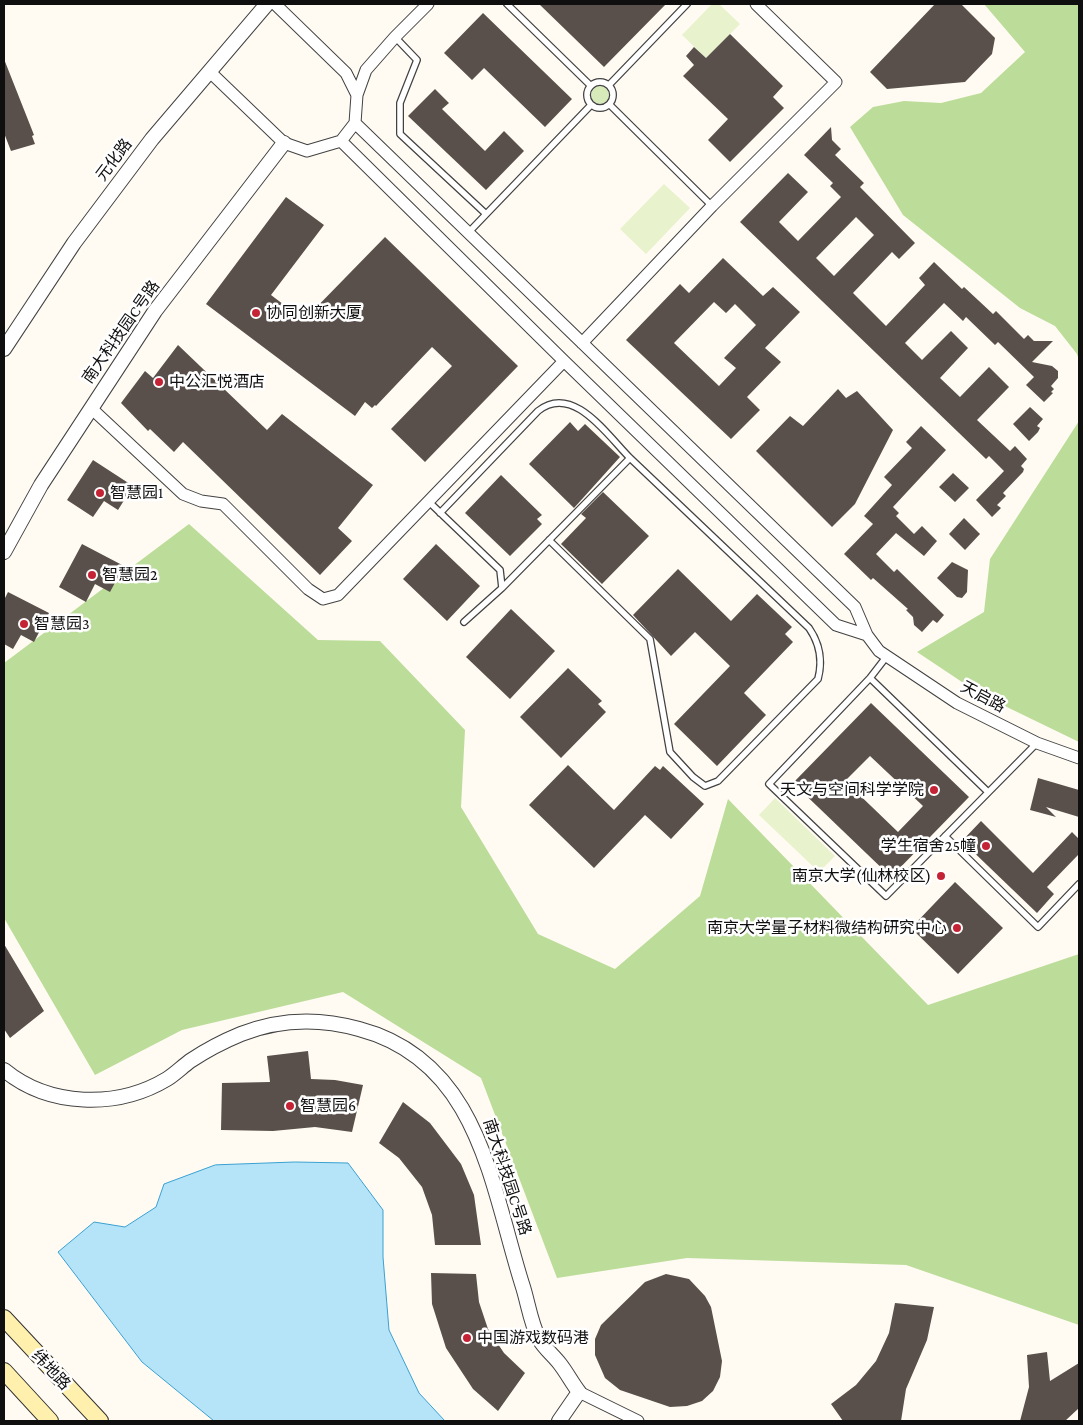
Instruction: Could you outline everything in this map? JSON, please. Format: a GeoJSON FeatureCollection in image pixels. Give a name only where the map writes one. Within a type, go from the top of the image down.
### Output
{"type":"FeatureCollection","features":[{"type":"Feature","properties":{"kind":"main road","name":"纬地路"},"geometry":{"type":"LineString","coordinates":[[4,1318],[100,1421]]}},
{"type":"Feature","properties":{"kind":"main road"},"geometry":{"type":"LineString","coordinates":[[4,1371],[50,1421]]}},
{"type":"Feature","properties":{"kind":"street","name":"元化路"},"geometry":{"type":"LineString","coordinates":[[4,349],[74,243],[152,139],[267,4]]}},
{"type":"Feature","properties":{"kind":"street"},"geometry":{"type":"LineString","coordinates":[[275,4],[346,73],[357,95]]}},
{"type":"Feature","properties":{"kind":"street"},"geometry":{"type":"LineString","coordinates":[[209,71],[284,143],[306,151],[341,140],[355,123],[357,95],[366,70],[428,4]]}},
{"type":"Feature","properties":{"kind":"street"},"geometry":{"type":"LineString","coordinates":[[582,343],[712,206],[836,82],[756,4]]}},
{"type":"Feature","properties":{"kind":"street","name":"天启路"},"geometry":{"type":"LineString","coordinates":[[355,123],[854,608],[867,635],[883,653],[957,702],[1037,742],[1079,758]]}},
{"type":"Feature","properties":{"kind":"street"},"geometry":{"type":"LineString","coordinates":[[341,140],[836,626],[867,635]]}},
{"type":"Feature","properties":{"kind":"street","name":"南大科技园C号路"},"geometry":{"type":"LineString","coordinates":[[4,552],[41,485],[155,312],[284,143]]}},
{"type":"Feature","properties":{"kind":"street"},"geometry":{"type":"LineString","coordinates":[[91,408],[183,494],[201,501],[223,504],[308,589],[323,599],[338,595],[564,361]]}},
{"type":"Feature","properties":{"kind":"street","name":"南大科技园C号路"},"geometry":{"type":"LineString","coordinates":[[4,1070],[14,1078],[43,1092],[75,1100],[116,1099],[167,1079],[191,1061],[242,1034],[276,1024],[311,1021],[338,1024],[364,1030],[397,1044],[440,1077],[457,1098],[471,1122],[498,1199],[539,1339],[579,1392]]}},
{"type":"Feature","properties":{"kind":"street"},"geometry":{"type":"LineString","coordinates":[[559,1421],[579,1392],[638,1421]]}},
{"type":"Feature","properties":{"kind":"lane"},"geometry":{"type":"LineString","coordinates":[[507,4],[590,86]]}},
{"type":"Feature","properties":{"kind":"lane"},"geometry":{"type":"LineString","coordinates":[[609,85],[687,4]]}},
{"type":"Feature","properties":{"kind":"lane"},"geometry":{"type":"LineString","coordinates":[[395,37],[418,60],[400,103],[400,134],[486,214]]}},
{"type":"Feature","properties":{"kind":"lane"},"geometry":{"type":"LineString","coordinates":[[602,82],[609,85],[614,92],[610,105],[603,109],[591,105],[587,93],[590,86],[602,82]]}},
{"type":"Feature","properties":{"kind":"lane"},"geometry":{"type":"LineString","coordinates":[[468,232],[591,105]]}},
{"type":"Feature","properties":{"kind":"lane"},"geometry":{"type":"LineString","coordinates":[[610,105],[712,206]]}},
{"type":"Feature","properties":{"kind":"lane"},"geometry":{"type":"LineString","coordinates":[[440,513],[538,411],[555,402],[568,402],[579,408],[809,628],[818,645],[821,663],[818,678],[718,781],[705,786],[693,777],[670,752],[650,639],[549,540]]}},
{"type":"Feature","properties":{"kind":"lane"},"geometry":{"type":"LineString","coordinates":[[464,622],[502,588],[630,458]]}},
{"type":"Feature","properties":{"kind":"lane"},"geometry":{"type":"LineString","coordinates":[[428,501],[500,570],[502,588]]}},
{"type":"Feature","properties":{"kind":"lane"},"geometry":{"type":"LineString","coordinates":[[883,653],[870,678],[769,784],[886,896],[1037,742]]}},
{"type":"Feature","properties":{"kind":"lane"},"geometry":{"type":"LineString","coordinates":[[870,678],[988,792]]}},
{"type":"Feature","properties":{"kind":"lane"},"geometry":{"type":"LineString","coordinates":[[945,836],[1038,927],[1079,884]]}},
{"type":"Feature","properties":{"kind":"green space"},"geometry":{"type":"Polygon","coordinates":[[[712,4],[719,4],[740,24],[706,58],[682,35],[712,4]]]}},
{"type":"Feature","properties":{"kind":"green space"},"geometry":{"type":"Polygon","coordinates":[[[984,4],[1079,4],[1079,360],[1077,354],[1055,326],[1020,308],[903,215],[850,127],[873,107],[904,101],[941,103],[981,93],[1025,52],[984,4]]]}},
{"type":"Feature","properties":{"kind":"green space"},"geometry":{"type":"Polygon","coordinates":[[[596,86],[604,86],[609,91],[607,102],[596,104],[591,99],[591,91],[596,86]]]}},
{"type":"Feature","properties":{"kind":"green space"},"geometry":{"type":"Polygon","coordinates":[[[664,184],[690,208],[646,254],[620,229],[664,184]]]}},
{"type":"Feature","properties":{"kind":"green space"},"geometry":{"type":"Polygon","coordinates":[[[1079,421],[1079,742],[980,694],[917,652],[984,612],[990,559],[1079,421]]]}},
{"type":"Feature","properties":{"kind":"green space"},"geometry":{"type":"Polygon","coordinates":[[[189,524],[318,640],[380,641],[465,730],[461,807],[538,934],[615,969],[700,896],[728,799],[928,1005],[1079,954],[1079,1325],[906,1265],[687,1258],[557,1278],[481,1078],[343,992],[182,1030],[95,1075],[4,918],[4,663],[189,524]]]}},
{"type":"Feature","properties":{"kind":"green space"},"geometry":{"type":"Polygon","coordinates":[[[775,798],[835,856],[819,872],[759,815],[775,798]]]}},
{"type":"Feature","properties":{"kind":"water"},"geometry":{"type":"Polygon","coordinates":[[[295,1162],[348,1163],[383,1210],[383,1257],[389,1330],[419,1393],[445,1421],[214,1421],[142,1362],[58,1252],[94,1222],[125,1227],[156,1207],[164,1184],[215,1165],[295,1162]]]}},
{"type":"Feature","properties":{"kind":"building"},"geometry":{"type":"Polygon","coordinates":[[[539,4],[666,4],[604,67],[539,4]]]}},
{"type":"Feature","properties":{"kind":"building"},"geometry":{"type":"Polygon","coordinates":[[[935,4],[961,4],[995,38],[992,54],[965,82],[887,89],[870,72],[935,4]]]}},
{"type":"Feature","properties":{"kind":"building"},"geometry":{"type":"Polygon","coordinates":[[[483,13],[572,99],[545,127],[484,68],[472,80],[444,53],[483,13]]]}},
{"type":"Feature","properties":{"kind":"building"},"geometry":{"type":"Polygon","coordinates":[[[730,34],[783,86],[773,97],[784,108],[730,162],[708,140],[728,119],[683,76],[694,65],[686,56],[694,47],[706,58],[730,34]]]}},
{"type":"Feature","properties":{"kind":"building"},"geometry":{"type":"Polygon","coordinates":[[[4,59],[34,135],[32,136],[35,144],[11,151],[4,133],[4,59]]]}},
{"type":"Feature","properties":{"kind":"building"},"geometry":{"type":"Polygon","coordinates":[[[435,89],[449,103],[442,109],[485,151],[504,131],[524,151],[486,190],[408,116],[435,89]]]}},
{"type":"Feature","properties":{"kind":"building"},"geometry":{"type":"Polygon","coordinates":[[[831,127],[832,140],[841,149],[835,155],[864,183],[860,187],[915,243],[899,259],[892,252],[853,293],[886,326],[925,285],[919,278],[934,262],[962,289],[964,287],[993,314],[996,311],[1024,339],[1028,335],[1034,341],[1053,341],[1032,362],[1052,366],[1058,371],[1058,378],[1051,386],[1054,389],[1051,392],[1053,393],[1044,402],[1026,385],[1034,377],[998,342],[995,345],[966,317],[963,321],[944,303],[905,343],[922,360],[951,331],[968,348],[940,378],[960,397],[989,367],[1009,387],[977,420],[1010,451],[1015,446],[1027,459],[1021,466],[1024,469],[1023,472],[1003,493],[1006,496],[997,505],[1001,508],[992,517],[976,500],[1004,471],[989,456],[986,459],[740,222],[788,173],[808,192],[779,222],[798,241],[841,197],[830,186],[833,183],[804,155],[831,127]],[[856,217],[816,258],[834,276],[874,235],[856,217]]]}},
{"type":"Feature","properties":{"kind":"building"},"geometry":{"type":"Polygon","coordinates":[[[286,197],[324,225],[271,295],[304,320],[385,237],[518,366],[425,462],[391,429],[452,366],[432,347],[376,406],[372,408],[365,402],[355,416],[206,304],[286,197]]]}},
{"type":"Feature","properties":{"kind":"building"},"geometry":{"type":"Polygon","coordinates":[[[723,258],[763,296],[773,287],[800,312],[765,348],[781,362],[747,397],[760,410],[731,439],[626,340],[680,284],[689,293],[723,258]],[[714,302],[674,343],[719,386],[736,368],[724,358],[756,325],[735,304],[726,313],[714,302]]]}},
{"type":"Feature","properties":{"kind":"building"},"geometry":{"type":"Polygon","coordinates":[[[178,345],[267,430],[282,414],[373,485],[338,528],[352,541],[320,575],[183,442],[174,452],[150,429],[148,431],[121,403],[145,371],[153,378],[178,345]]]}},
{"type":"Feature","properties":{"kind":"building"},"geometry":{"type":"Polygon","coordinates":[[[838,389],[846,398],[857,391],[893,430],[855,504],[832,527],[756,451],[790,416],[803,426],[838,389]]]}},
{"type":"Feature","properties":{"kind":"building"},"geometry":{"type":"Polygon","coordinates":[[[1030,407],[1043,419],[1037,426],[1040,428],[1038,432],[1029,441],[1013,424],[1030,407]]]}},
{"type":"Feature","properties":{"kind":"building"},"geometry":{"type":"Polygon","coordinates":[[[570,422],[578,431],[585,424],[620,457],[574,508],[529,464],[570,422]]]}},
{"type":"Feature","properties":{"kind":"building"},"geometry":{"type":"Polygon","coordinates":[[[921,426],[946,450],[893,507],[899,513],[896,516],[914,534],[922,526],[937,541],[924,556],[896,533],[876,554],[894,572],[897,569],[944,615],[937,623],[933,620],[922,632],[914,625],[913,617],[906,610],[908,609],[873,578],[871,580],[844,554],[873,524],[864,516],[892,485],[884,477],[912,448],[906,442],[921,426]]]}},
{"type":"Feature","properties":{"kind":"building","name":"智慧园1"},"geometry":{"type":"Polygon","coordinates":[[[93,460],[133,486],[118,510],[104,501],[93,517],[67,500],[93,460]]]}},
{"type":"Feature","properties":{"kind":"building"},"geometry":{"type":"Polygon","coordinates":[[[953,473],[969,488],[955,502],[939,487],[953,473]]]}},
{"type":"Feature","properties":{"kind":"building"},"geometry":{"type":"Polygon","coordinates":[[[501,475],[542,515],[537,519],[542,524],[510,556],[465,513],[501,475]]]}},
{"type":"Feature","properties":{"kind":"building"},"geometry":{"type":"Polygon","coordinates":[[[603,492],[649,536],[602,584],[561,544],[586,518],[581,514],[603,492]]]}},
{"type":"Feature","properties":{"kind":"building"},"geometry":{"type":"Polygon","coordinates":[[[964,518],[980,534],[965,550],[949,534],[964,518]]]}},
{"type":"Feature","properties":{"kind":"building","name":"智慧园2"},"geometry":{"type":"Polygon","coordinates":[[[82,544],[124,566],[110,592],[95,584],[86,602],[59,587],[82,544]]]}},
{"type":"Feature","properties":{"kind":"building"},"geometry":{"type":"Polygon","coordinates":[[[436,544],[480,586],[447,621],[403,579],[436,544]]]}},
{"type":"Feature","properties":{"kind":"building"},"geometry":{"type":"Polygon","coordinates":[[[952,562],[968,570],[967,592],[962,598],[957,597],[937,578],[952,562]]]}},
{"type":"Feature","properties":{"kind":"building"},"geometry":{"type":"Polygon","coordinates":[[[678,569],[731,621],[757,594],[792,627],[785,634],[793,642],[744,693],[766,715],[717,766],[674,724],[730,666],[695,632],[671,656],[633,615],[678,569]]]}},
{"type":"Feature","properties":{"kind":"building","name":"智慧园3"},"geometry":{"type":"Polygon","coordinates":[[[8,592],[49,613],[34,642],[21,635],[13,649],[4,644],[4,600],[8,592]]]}},
{"type":"Feature","properties":{"kind":"building"},"geometry":{"type":"Polygon","coordinates":[[[511,609],[555,651],[510,699],[466,657],[511,609]]]}},
{"type":"Feature","properties":{"kind":"building"},"geometry":{"type":"Polygon","coordinates":[[[568,668],[602,701],[598,704],[606,712],[561,758],[520,717],[568,668]]]}},
{"type":"Feature","properties":{"kind":"building","name":"天文与空间科学学院"},"geometry":{"type":"Polygon","coordinates":[[[871,703],[969,797],[891,877],[793,783],[871,703]],[[870,756],[845,781],[898,832],[923,806],[870,756]]]}},
{"type":"Feature","properties":{"kind":"building"},"geometry":{"type":"Polygon","coordinates":[[[568,765],[614,810],[655,766],[660,770],[663,766],[704,804],[671,839],[645,815],[594,868],[529,805],[568,765]]]}},
{"type":"Feature","properties":{"kind":"building"},"geometry":{"type":"Polygon","coordinates":[[[1038,778],[1079,790],[1079,817],[1046,807],[1056,817],[1030,810],[1038,778]]]}},
{"type":"Feature","properties":{"kind":"building"},"geometry":{"type":"Polygon","coordinates":[[[981,821],[1033,873],[1072,832],[1079,839],[1079,854],[1047,887],[1054,894],[1037,913],[962,841],[981,821]]]}},
{"type":"Feature","properties":{"kind":"building","name":"南京大学量子材料微结构研究中心"},"geometry":{"type":"Polygon","coordinates":[[[955,882],[1003,928],[958,974],[911,928],[955,882]]]}},
{"type":"Feature","properties":{"kind":"building"},"geometry":{"type":"Polygon","coordinates":[[[4,944],[44,1011],[10,1038],[4,1029],[4,944]]]}},
{"type":"Feature","properties":{"kind":"building","name":"智慧园6"},"geometry":{"type":"Polygon","coordinates":[[[308,1051],[311,1079],[335,1080],[363,1085],[352,1132],[315,1127],[273,1131],[221,1130],[222,1083],[270,1082],[267,1056],[308,1051]]]}},
{"type":"Feature","properties":{"kind":"building"},"geometry":{"type":"Polygon","coordinates":[[[403,1102],[430,1123],[461,1164],[474,1195],[481,1245],[435,1245],[432,1215],[422,1187],[399,1158],[379,1143],[403,1102]]]}},
{"type":"Feature","properties":{"kind":"building","name":"中国游戏数码港"},"geometry":{"type":"Polygon","coordinates":[[[431,1273],[476,1274],[479,1302],[488,1329],[504,1353],[525,1373],[498,1411],[473,1389],[446,1348],[432,1304],[431,1273]]]}},
{"type":"Feature","properties":{"kind":"building"},"geometry":{"type":"Polygon","coordinates":[[[666,1274],[689,1279],[705,1296],[711,1307],[722,1361],[720,1377],[713,1391],[702,1401],[687,1406],[670,1407],[620,1390],[605,1378],[595,1355],[595,1339],[601,1325],[645,1282],[666,1274]]]}},
{"type":"Feature","properties":{"kind":"building"},"geometry":{"type":"Polygon","coordinates":[[[895,1303],[934,1307],[927,1340],[906,1389],[901,1421],[843,1421],[831,1404],[856,1385],[876,1361],[889,1333],[895,1303]]]}},
{"type":"Feature","properties":{"kind":"building"},"geometry":{"type":"Polygon","coordinates":[[[1047,1352],[1050,1381],[1079,1363],[1079,1408],[1065,1421],[1020,1421],[1029,1387],[1027,1355],[1047,1352]]]}},
{"type":"Feature","properties":{"kind":"place","name":"协同创新大厦"},"geometry":{"type":"Point","coordinates":[256,313]}},
{"type":"Feature","properties":{"kind":"place","name":"中公汇悦酒店"},"geometry":{"type":"Point","coordinates":[159,382]}},
{"type":"Feature","properties":{"kind":"place","name":"智慧园1"},"geometry":{"type":"Point","coordinates":[100,493]}},
{"type":"Feature","properties":{"kind":"place","name":"智慧园2"},"geometry":{"type":"Point","coordinates":[92,575]}},
{"type":"Feature","properties":{"kind":"place","name":"智慧园3"},"geometry":{"type":"Point","coordinates":[24,624]}},
{"type":"Feature","properties":{"kind":"place","name":"天文与空间科学学院"},"geometry":{"type":"Point","coordinates":[934,790]}},
{"type":"Feature","properties":{"kind":"place","name":"学生宿舍25幢"},"geometry":{"type":"Point","coordinates":[986,846]}},
{"type":"Feature","properties":{"kind":"place","name":"南京大学(仙林校区)"},"geometry":{"type":"Point","coordinates":[941,876]}},
{"type":"Feature","properties":{"kind":"place","name":"南京大学量子材料微结构研究中心"},"geometry":{"type":"Point","coordinates":[957,928]}},
{"type":"Feature","properties":{"kind":"place","name":"智慧园6"},"geometry":{"type":"Point","coordinates":[290,1106]}},
{"type":"Feature","properties":{"kind":"place","name":"中国游戏数码港"},"geometry":{"type":"Point","coordinates":[467,1338]}}]}
